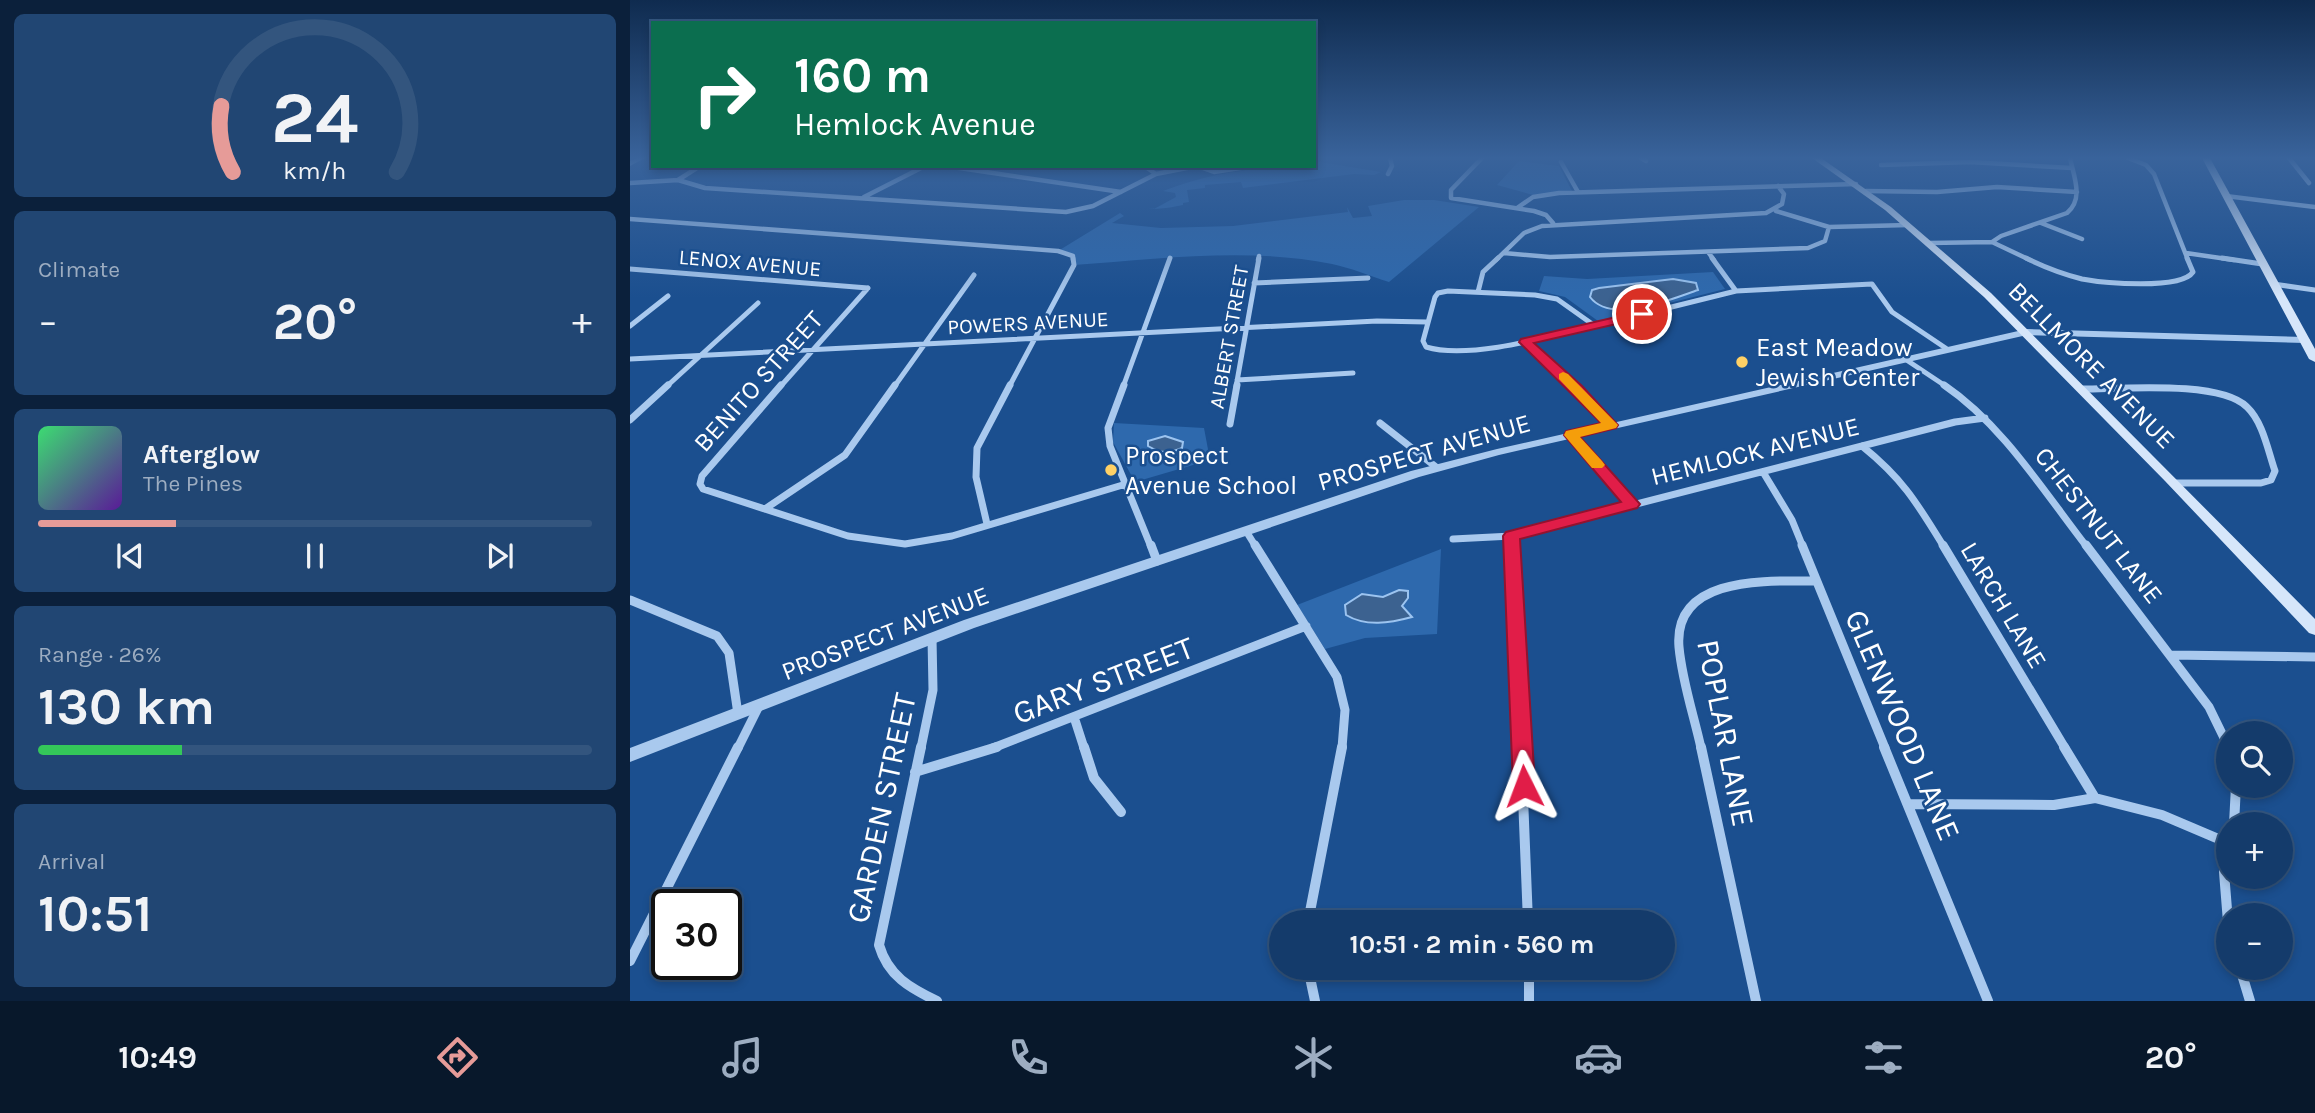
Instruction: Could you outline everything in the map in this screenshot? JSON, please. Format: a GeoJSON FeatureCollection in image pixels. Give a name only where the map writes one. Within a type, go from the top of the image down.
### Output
{"type":"FeatureCollection","features":[{"type":"Feature","properties":{"kind":"main road","name":"BELLMORE AVENUE"},"geometry":{"type":"LineString","coordinates":[[1883,205],[2026,332],[2176,483],[2315,629]]}},
{"type":"Feature","properties":{"kind":"main road"},"geometry":{"type":"LineString","coordinates":[[2231,205],[2315,359]]}},
{"type":"Feature","properties":{"kind":"street"},"geometry":{"type":"LineString","coordinates":[[967,205],[1066,212],[1082,210],[1093,205]]}},
{"type":"Feature","properties":{"kind":"street"},"geometry":{"type":"LineString","coordinates":[[1495,205],[1542,214],[1553,223]]}},
{"type":"Feature","properties":{"kind":"street"},"geometry":{"type":"LineString","coordinates":[[1517,208],[1521,205]]}},
{"type":"Feature","properties":{"kind":"street"},"geometry":{"type":"LineString","coordinates":[[1776,211],[1781,205]]}},
{"type":"Feature","properties":{"kind":"street"},"geometry":{"type":"LineString","coordinates":[[1929,243],[1992,242],[2074,209],[2077,205]]}},
{"type":"Feature","properties":{"kind":"street"},"geometry":{"type":"LineString","coordinates":[[1992,242],[2063,275],[2109,284],[2185,279],[2193,272],[2166,205]]}},
{"type":"Feature","properties":{"kind":"street"},"geometry":{"type":"LineString","coordinates":[[2296,205],[2315,207]]}},
{"type":"Feature","properties":{"kind":"street"},"geometry":{"type":"LineString","coordinates":[[1478,292],[1483,272],[1524,233],[1553,223],[1737,217],[1776,211],[1829,227],[1908,225]]}},
{"type":"Feature","properties":{"kind":"street"},"geometry":{"type":"LineString","coordinates":[[630,219],[1052,250],[1070,254],[1075,262],[977,448],[975,481],[987,524]]}},
{"type":"Feature","properties":{"kind":"street"},"geometry":{"type":"LineString","coordinates":[[2041,223],[2082,239]]}},
{"type":"Feature","properties":{"kind":"street"},"geometry":{"type":"LineString","coordinates":[[1504,253],[1550,257],[1814,247],[1825,242],[1829,227]]}},
{"type":"Feature","properties":{"kind":"street"},"geometry":{"type":"LineString","coordinates":[[1709,252],[1736,291]]}},
{"type":"Feature","properties":{"kind":"street"},"geometry":{"type":"LineString","coordinates":[[2186,253],[2262,264]]}},
{"type":"Feature","properties":{"kind":"street","name":"ALBERT STREET"},"geometry":{"type":"LineString","coordinates":[[1230,424],[1259,256]]}},
{"type":"Feature","properties":{"kind":"street"},"geometry":{"type":"LineString","coordinates":[[1157,561],[1110,446],[1108,428],[1170,258]]}},
{"type":"Feature","properties":{"kind":"street","name":"LENOX AVENUE"},"geometry":{"type":"LineString","coordinates":[[630,269],[868,288]]}},
{"type":"Feature","properties":{"kind":"street"},"geometry":{"type":"LineString","coordinates":[[765,509],[845,455],[974,275]]}},
{"type":"Feature","properties":{"kind":"street"},"geometry":{"type":"LineString","coordinates":[[1254,283],[1368,278]]}},
{"type":"Feature","properties":{"kind":"street"},"geometry":{"type":"LineString","coordinates":[[1596,326],[1572,306],[1557,299],[1478,292],[1438,293],[1423,341],[1426,347],[1439,352],[1525,342],[1596,326],[1736,291],[1872,284],[1892,312],[1947,349]]}},
{"type":"Feature","properties":{"kind":"street"},"geometry":{"type":"LineString","coordinates":[[2273,284],[2315,290]]}},
{"type":"Feature","properties":{"kind":"street","name":"BENITO STREET"},"geometry":{"type":"LineString","coordinates":[[868,288],[702,476],[700,484],[703,488],[848,536],[884,543],[929,541],[1126,484]]}},
{"type":"Feature","properties":{"kind":"street"},"geometry":{"type":"LineString","coordinates":[[630,326],[668,296]]}},
{"type":"Feature","properties":{"kind":"street"},"geometry":{"type":"LineString","coordinates":[[630,420],[758,303]]}},
{"type":"Feature","properties":{"kind":"street","name":"POWERS AVENUE"},"geometry":{"type":"LineString","coordinates":[[630,359],[1246,327],[1377,321],[1427,322]]}},
{"type":"Feature","properties":{"kind":"street","name":"PROSPECT AVENUE"},"geometry":{"type":"LineString","coordinates":[[630,755],[932,638],[1436,467],[2026,332],[2305,340]]}},
{"type":"Feature","properties":{"kind":"street"},"geometry":{"type":"LineString","coordinates":[[1525,342],[1577,389],[1611,425]]}},
{"type":"Feature","properties":{"kind":"street","name":"CHESTNUT LANE"},"geometry":{"type":"LineString","coordinates":[[1905,359],[1962,397],[1985,418],[2171,655],[2209,707],[2216,721]]}},
{"type":"Feature","properties":{"kind":"street"},"geometry":{"type":"LineString","coordinates":[[1237,380],[1353,373]]}},
{"type":"Feature","properties":{"kind":"street"},"geometry":{"type":"LineString","coordinates":[[2083,389],[2208,390],[2229,395],[2246,405],[2275,471],[2271,480],[2261,483],[2176,483]]}},
{"type":"Feature","properties":{"kind":"street","name":"HEMLOCK AVENUE"},"geometry":{"type":"LineString","coordinates":[[1453,539],[1512,536],[1955,422],[1985,418]]}},
{"type":"Feature","properties":{"kind":"street"},"geometry":{"type":"LineString","coordinates":[[1380,423],[1436,467]]}},
{"type":"Feature","properties":{"kind":"street"},"geometry":{"type":"LineString","coordinates":[[1571,435],[1632,504]]}},
{"type":"Feature","properties":{"kind":"street","name":"LARCH LANE"},"geometry":{"type":"LineString","coordinates":[[1862,446],[1891,469],[1914,497],[2095,798]]}},
{"type":"Feature","properties":{"kind":"street","name":"GLENWOOD LANE"},"geometry":{"type":"LineString","coordinates":[[1763,472],[1792,520],[1988,1001]]}},
{"type":"Feature","properties":{"kind":"street"},"geometry":{"type":"LineString","coordinates":[[1247,531],[1337,677],[1345,710],[1341,759],[1310,910]]}},
{"type":"Feature","properties":{"kind":"street"},"geometry":{"type":"LineString","coordinates":[[1512,536],[1528,910]]}},
{"type":"Feature","properties":{"kind":"street","name":"POPLAR LANE"},"geometry":{"type":"LineString","coordinates":[[1756,1001],[1679,646],[1679,631],[1689,606],[1716,589],[1749,582],[1815,581]]}},
{"type":"Feature","properties":{"kind":"street"},"geometry":{"type":"LineString","coordinates":[[630,600],[717,636],[729,653],[738,714]]}},
{"type":"Feature","properties":{"kind":"street","name":"GARY STREET"},"geometry":{"type":"LineString","coordinates":[[915,772],[986,751],[1306,626]]}},
{"type":"Feature","properties":{"kind":"street","name":"GARDEN STREET"},"geometry":{"type":"LineString","coordinates":[[932,638],[933,690],[879,945],[882,960],[898,980],[937,1001]]}},
{"type":"Feature","properties":{"kind":"street"},"geometry":{"type":"LineString","coordinates":[[2171,655],[2315,657]]}},
{"type":"Feature","properties":{"kind":"street"},"geometry":{"type":"LineString","coordinates":[[630,961],[759,706]]}},
{"type":"Feature","properties":{"kind":"street"},"geometry":{"type":"LineString","coordinates":[[1074,718],[1094,778],[1121,812]]}},
{"type":"Feature","properties":{"kind":"street"},"geometry":{"type":"LineString","coordinates":[[1909,804],[2054,805],[2095,798],[2162,815],[2216,838]]}},
{"type":"Feature","properties":{"kind":"street"},"geometry":{"type":"LineString","coordinates":[[1311,980],[1315,1001]]}},
{"type":"Feature","properties":{"kind":"street"},"geometry":{"type":"LineString","coordinates":[[1529,980],[1529,1001]]}},
{"type":"Feature","properties":{"kind":"street"},"geometry":{"type":"LineString","coordinates":[[2244,980],[2250,1001]]}},
{"type":"Feature","properties":{"kind":"shaded area"},"geometry":{"type":"Polygon","coordinates":[[[1163,205],[1183,205],[1183,205],[1155,209],[1163,205]]]}},
{"type":"Feature","properties":{"kind":"shaded area"},"geometry":{"type":"Polygon","coordinates":[[[1464,205],[1479,207],[1389,282],[1339,266],[1268,256],[1203,256],[1074,265],[1075,260],[1058,251],[1120,213],[1124,216],[1112,223],[1161,228],[1233,226],[1348,212],[1347,207],[1353,218],[1372,216],[1368,206],[1464,205]]]}},
{"type":"Feature","properties":{"kind":"shaded area"},"geometry":{"type":"Polygon","coordinates":[[[1713,272],[1725,289],[1598,321],[1565,297],[1539,291],[1544,276],[1587,279],[1713,272]]]}},
{"type":"Feature","properties":{"kind":"shaded area"},"geometry":{"type":"Polygon","coordinates":[[[1673,279],[1696,283],[1698,290],[1658,304],[1626,309],[1612,309],[1600,305],[1590,297],[1592,290],[1599,288],[1673,279]]]}},
{"type":"Feature","properties":{"kind":"shaded area"},"geometry":{"type":"Polygon","coordinates":[[[1114,423],[1204,428],[1210,460],[1135,482],[1113,442],[1114,423]]]}},
{"type":"Feature","properties":{"kind":"shaded area"},"geometry":{"type":"Polygon","coordinates":[[[1165,436],[1183,442],[1182,448],[1164,452],[1148,446],[1148,441],[1165,436]]]}},
{"type":"Feature","properties":{"kind":"shaded area"},"geometry":{"type":"Polygon","coordinates":[[[1441,549],[1437,634],[1365,638],[1325,649],[1297,605],[1441,549]]]}},
{"type":"Feature","properties":{"kind":"shaded area"},"geometry":{"type":"Polygon","coordinates":[[[1399,590],[1408,591],[1408,598],[1402,606],[1412,617],[1378,623],[1346,615],[1345,605],[1362,594],[1383,597],[1399,590]]]}},
{"type":"Feature","properties":{"kind":"slow traffic"},"geometry":{"type":"LineString","coordinates":[[1563,376],[1611,425],[1571,435],[1597,465]]}},
{"type":"Feature","properties":{"kind":"place","name":"East Meadow Jewish Center"},"geometry":{"type":"Point","coordinates":[1742,362]}},
{"type":"Feature","properties":{"kind":"place","name":"Prospect Avenue School"},"geometry":{"type":"Point","coordinates":[1111,470]}},
{"type":"Feature","properties":{"kind":"route"},"geometry":{"type":"LineString","coordinates":[[1524,786],[1512,536],[1632,504],[1571,435],[1611,425],[1577,389],[1525,342],[1642,314]]}}]}
